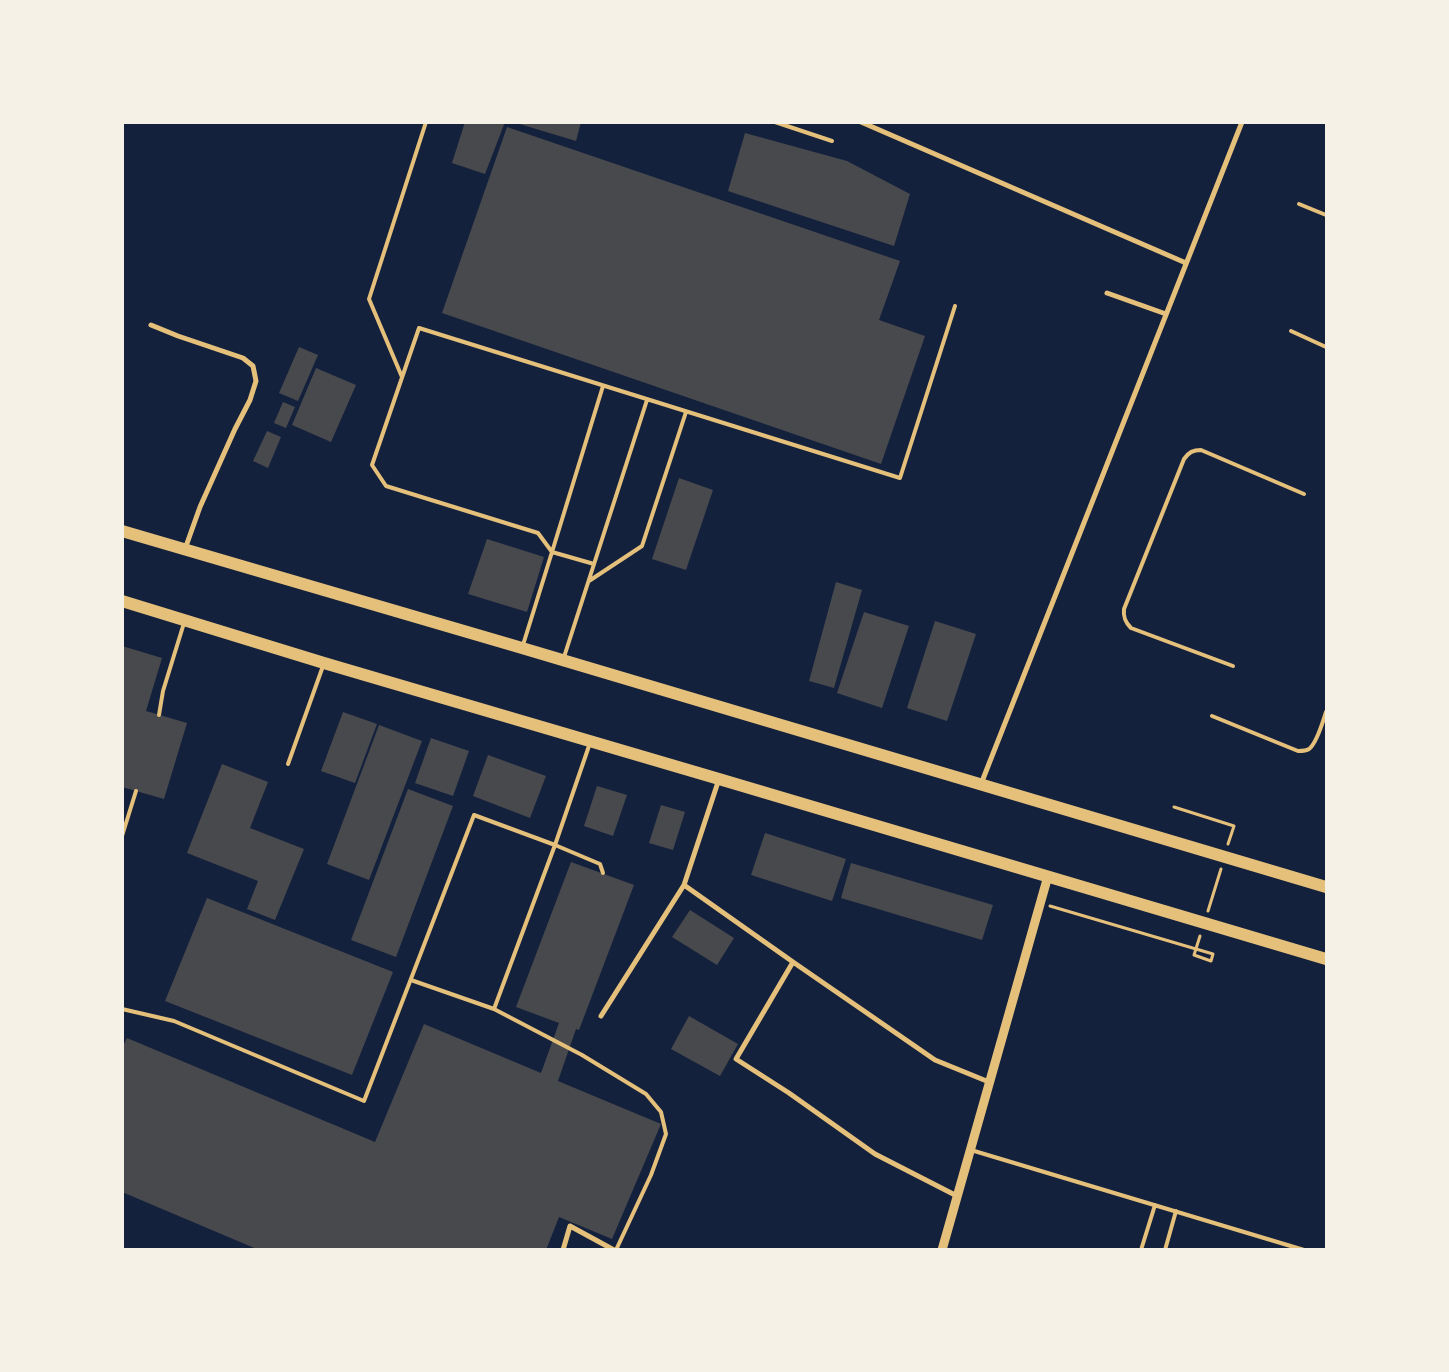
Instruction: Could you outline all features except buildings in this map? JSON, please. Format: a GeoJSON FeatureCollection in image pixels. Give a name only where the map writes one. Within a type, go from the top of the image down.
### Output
{"type":"FeatureCollection","features":[{"type":"Feature","properties":{"kind":"main road"},"geometry":{"type":"LineString","coordinates":[[122,531],[1326,887]]}},
{"type":"Feature","properties":{"kind":"main road"},"geometry":{"type":"LineString","coordinates":[[122,601],[324,664],[1326,959]]}},
{"type":"Feature","properties":{"kind":"street"},"geometry":{"type":"LineString","coordinates":[[861,122],[1186,263]]}},
{"type":"Feature","properties":{"kind":"street"},"geometry":{"type":"LineString","coordinates":[[981,784],[1242,122]]}},
{"type":"Feature","properties":{"kind":"street"},"geometry":{"type":"LineString","coordinates":[[1107,293],[1166,314]]}},
{"type":"Feature","properties":{"kind":"street"},"geometry":{"type":"LineString","coordinates":[[151,325],[243,358],[253,366],[256,381],[250,400],[200,507],[185,550]]}},
{"type":"Feature","properties":{"kind":"street"},"geometry":{"type":"LineString","coordinates":[[601,1016],[684,885],[719,779]]}},
{"type":"Feature","properties":{"kind":"street"},"geometry":{"type":"LineString","coordinates":[[942,1250],[1048,876]]}},
{"type":"Feature","properties":{"kind":"street"},"geometry":{"type":"LineString","coordinates":[[684,885],[934,1060],[989,1082]]}},
{"type":"Feature","properties":{"kind":"street"},"geometry":{"type":"LineString","coordinates":[[793,962],[736,1059],[789,1093],[875,1154],[957,1196]]}},
{"type":"Feature","properties":{"kind":"street"},"geometry":{"type":"LineString","coordinates":[[563,1250],[570,1226],[615,1250]]}},
{"type":"Feature","properties":{"kind":"lane"},"geometry":{"type":"LineString","coordinates":[[402,377],[369,299],[426,122]]}},
{"type":"Feature","properties":{"kind":"lane"},"geometry":{"type":"LineString","coordinates":[[776,122],[832,141]]}},
{"type":"Feature","properties":{"kind":"lane"},"geometry":{"type":"LineString","coordinates":[[1299,204],[1326,215]]}},
{"type":"Feature","properties":{"kind":"lane"},"geometry":{"type":"LineString","coordinates":[[594,564],[552,552],[538,533],[386,486],[372,465],[419,328],[900,478],[955,306]]}},
{"type":"Feature","properties":{"kind":"lane"},"geometry":{"type":"LineString","coordinates":[[1291,331],[1326,347]]}},
{"type":"Feature","properties":{"kind":"lane"},"geometry":{"type":"LineString","coordinates":[[522,648],[603,386]]}},
{"type":"Feature","properties":{"kind":"lane"},"geometry":{"type":"LineString","coordinates":[[562,660],[647,400]]}},
{"type":"Feature","properties":{"kind":"lane"},"geometry":{"type":"LineString","coordinates":[[589,581],[642,546],[686,412]]}},
{"type":"Feature","properties":{"kind":"lane"},"geometry":{"type":"LineString","coordinates":[[1232,666],[1131,628],[1126,624],[1124,616],[1124,609],[1184,459],[1188,453],[1194,450],[1201,450],[1304,494]]}},
{"type":"Feature","properties":{"kind":"lane"},"geometry":{"type":"LineString","coordinates":[[159,715],[163,691],[185,621]]}},
{"type":"Feature","properties":{"kind":"lane"},"geometry":{"type":"LineString","coordinates":[[288,764],[324,664]]}},
{"type":"Feature","properties":{"kind":"lane"},"geometry":{"type":"LineString","coordinates":[[1212,716],[1298,751],[1305,751],[1311,748],[1326,712]]}},
{"type":"Feature","properties":{"kind":"lane"},"geometry":{"type":"LineString","coordinates":[[494,1009],[555,845],[590,742]]}},
{"type":"Feature","properties":{"kind":"lane"},"geometry":{"type":"LineString","coordinates":[[122,836],[136,791]]}},
{"type":"Feature","properties":{"kind":"lane"},"geometry":{"type":"LineString","coordinates":[[122,1009],[174,1021],[364,1102],[474,816],[555,845],[600,864],[603,873]]}},
{"type":"Feature","properties":{"kind":"lane"},"geometry":{"type":"LineString","coordinates":[[411,980],[494,1009],[582,1055],[646,1094],[661,1112],[666,1134],[651,1175],[615,1250]]}},
{"type":"Feature","properties":{"kind":"lane"},"geometry":{"type":"LineString","coordinates":[[971,1150],[1304,1250]]}},
{"type":"Feature","properties":{"kind":"lane"},"geometry":{"type":"LineString","coordinates":[[1141,1250],[1155,1205]]}},
{"type":"Feature","properties":{"kind":"lane"},"geometry":{"type":"LineString","coordinates":[[1165,1250],[1176,1211]]}},
{"type":"Feature","properties":{"kind":"path"},"geometry":{"type":"LineString","coordinates":[[1174,807],[1234,826],[1228,844]]}},
{"type":"Feature","properties":{"kind":"path"},"geometry":{"type":"LineString","coordinates":[[1205,918],[1223,863]]}},
{"type":"Feature","properties":{"kind":"path"},"geometry":{"type":"LineString","coordinates":[[1040,904],[1213,954],[1211,961],[1194,955],[1202,928]]}}]}
